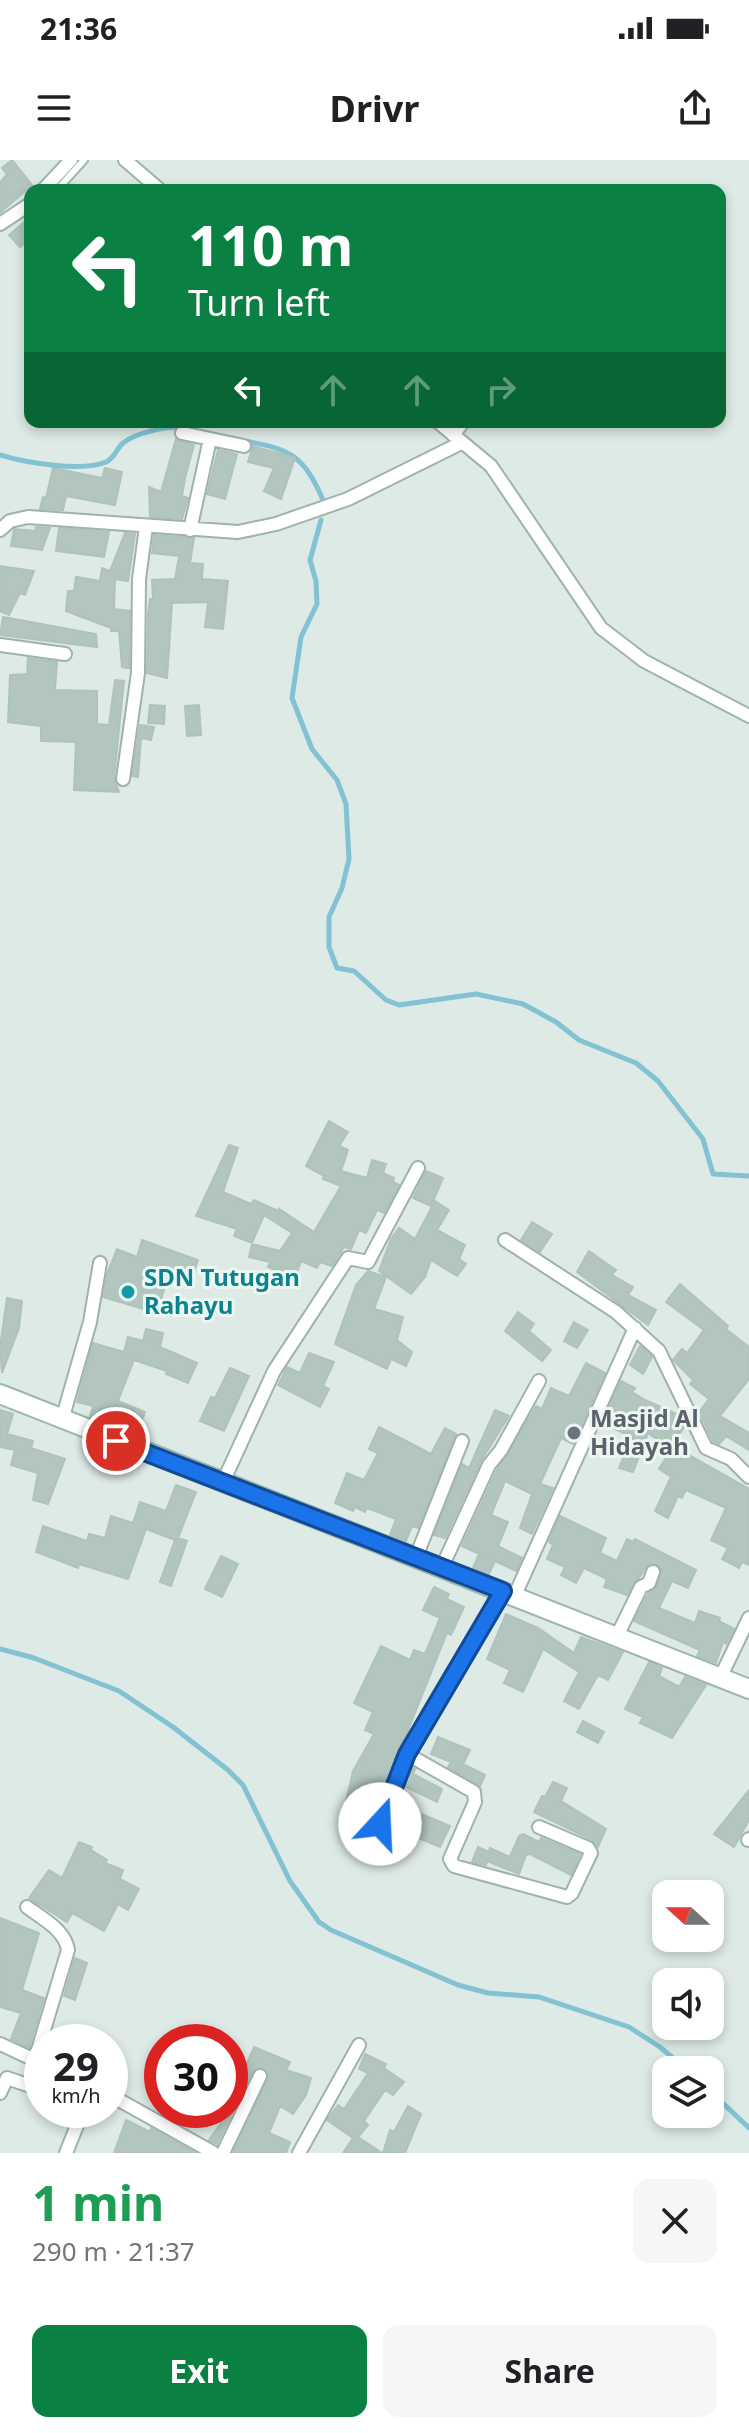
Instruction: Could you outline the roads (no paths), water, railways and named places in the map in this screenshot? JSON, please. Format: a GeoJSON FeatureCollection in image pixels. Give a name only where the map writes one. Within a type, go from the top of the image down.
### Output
{"type":"FeatureCollection","features":[{"type":"Feature","properties":{"kind":"main road"},"geometry":{"type":"LineString","coordinates":[[0,1394],[749,1689]]}},
{"type":"Feature","properties":{"kind":"street"},"geometry":{"type":"LineString","coordinates":[[49,184],[71,160]]}},
{"type":"Feature","properties":{"kind":"street"},"geometry":{"type":"LineString","coordinates":[[125,160],[153,184]]}},
{"type":"Feature","properties":{"kind":"street"},"geometry":{"type":"LineString","coordinates":[[0,224],[24,208]]}},
{"type":"Feature","properties":{"kind":"street"},"geometry":{"type":"LineString","coordinates":[[445,428],[491,466],[601,628],[644,661],[749,716]]}},
{"type":"Feature","properties":{"kind":"street"},"geometry":{"type":"LineString","coordinates":[[0,530],[10,521],[28,517],[238,532],[276,524],[348,499],[457,439],[461,428]]}},
{"type":"Feature","properties":{"kind":"street"},"geometry":{"type":"LineString","coordinates":[[182,433],[244,446]]}},
{"type":"Feature","properties":{"kind":"street"},"geometry":{"type":"LineString","coordinates":[[190,530],[210,439]]}},
{"type":"Feature","properties":{"kind":"street"},"geometry":{"type":"LineString","coordinates":[[123,779],[138,673],[139,579],[146,527]]}},
{"type":"Feature","properties":{"kind":"street"},"geometry":{"type":"LineString","coordinates":[[0,645],[65,654]]}},
{"type":"Feature","properties":{"kind":"street"},"geometry":{"type":"LineString","coordinates":[[223,1482],[274,1371],[348,1258],[368,1262],[418,1168]]}},
{"type":"Feature","properties":{"kind":"street"},"geometry":{"type":"LineString","coordinates":[[505,1240],[556,1270],[635,1328],[659,1351],[706,1448],[731,1459],[749,1477]]}},
{"type":"Feature","properties":{"kind":"street"},"geometry":{"type":"LineString","coordinates":[[62,1420],[90,1322],[100,1263]]}},
{"type":"Feature","properties":{"kind":"street"},"geometry":{"type":"LineString","coordinates":[[398,1849],[385,1837],[380,1824],[407,1754],[509,1593],[635,1328]]}},
{"type":"Feature","properties":{"kind":"street"},"geometry":{"type":"LineString","coordinates":[[442,1567],[489,1465],[501,1450],[539,1381]]}},
{"type":"Feature","properties":{"kind":"street"},"geometry":{"type":"LineString","coordinates":[[416,1557],[462,1441]]}},
{"type":"Feature","properties":{"kind":"street"},"geometry":{"type":"LineString","coordinates":[[617,1636],[641,1587],[649,1583],[653,1572]]}},
{"type":"Feature","properties":{"kind":"street"},"geometry":{"type":"LineString","coordinates":[[721,1676],[749,1618]]}},
{"type":"Feature","properties":{"kind":"street"},"geometry":{"type":"LineString","coordinates":[[407,1754],[474,1792],[475,1802],[450,1859],[454,1866],[560,1898],[567,1897],[572,1893],[591,1853],[588,1848],[539,1827]]}},
{"type":"Feature","properties":{"kind":"street"},"geometry":{"type":"LineString","coordinates":[[27,1907],[60,1932],[68,1950],[48,2024]]}},
{"type":"Feature","properties":{"kind":"street"},"geometry":{"type":"LineString","coordinates":[[0,2044],[24,2055]]}},
{"type":"Feature","properties":{"kind":"street"},"geometry":{"type":"LineString","coordinates":[[299,2153],[359,2045]]}},
{"type":"Feature","properties":{"kind":"street"},"geometry":{"type":"LineString","coordinates":[[223,2153],[260,2076]]}},
{"type":"Feature","properties":{"kind":"street"},"geometry":{"type":"LineString","coordinates":[[0,2093],[7,2078],[24,2084]]}},
{"type":"Feature","properties":{"kind":"street"},"geometry":{"type":"LineString","coordinates":[[128,2105],[214,2153]]}},
{"type":"Feature","properties":{"kind":"street"},"geometry":{"type":"LineString","coordinates":[[66,2153],[76,2128]]}},
{"type":"Feature","properties":{"kind":"lane"},"geometry":{"type":"LineString","coordinates":[[62,184],[84,160]]}},
{"type":"Feature","properties":{"kind":"waterway"},"geometry":{"type":"LineString","coordinates":[[0,455],[54,465],[96,465],[109,460],[123,443],[135,436],[169,428]]}},
{"type":"Feature","properties":{"kind":"waterway"},"geometry":{"type":"LineString","coordinates":[[244,441],[274,447],[294,457],[309,473],[323,500]]}},
{"type":"Feature","properties":{"kind":"waterway"},"geometry":{"type":"LineString","coordinates":[[321,520],[310,560],[316,581],[317,604],[301,637],[292,698],[312,749],[337,780],[346,804],[349,859],[342,888],[329,917],[329,947],[337,968],[354,971],[386,1000],[399,1005],[476,994],[523,1004],[556,1022],[579,1040],[636,1063],[658,1081],[703,1139],[713,1174],[749,1176]]}},
{"type":"Feature","properties":{"kind":"waterway"},"geometry":{"type":"LineString","coordinates":[[0,1649],[34,1658],[119,1691],[173,1727],[228,1770],[243,1785],[290,1881],[319,1922],[331,1930],[458,1985],[488,1993],[539,1997],[629,2027],[671,2056]]}},
{"type":"Feature","properties":{"kind":"waterway"},"geometry":{"type":"LineString","coordinates":[[724,2104],[749,2128]]}},
{"type":"Feature","properties":{"kind":"place","name":"SDN Tutugan Rahayu"},"geometry":{"type":"Point","coordinates":[128,1292]}},
{"type":"Feature","properties":{"kind":"place","name":"Masjid Al Hidayah"},"geometry":{"type":"Point","coordinates":[574,1433]}}]}
